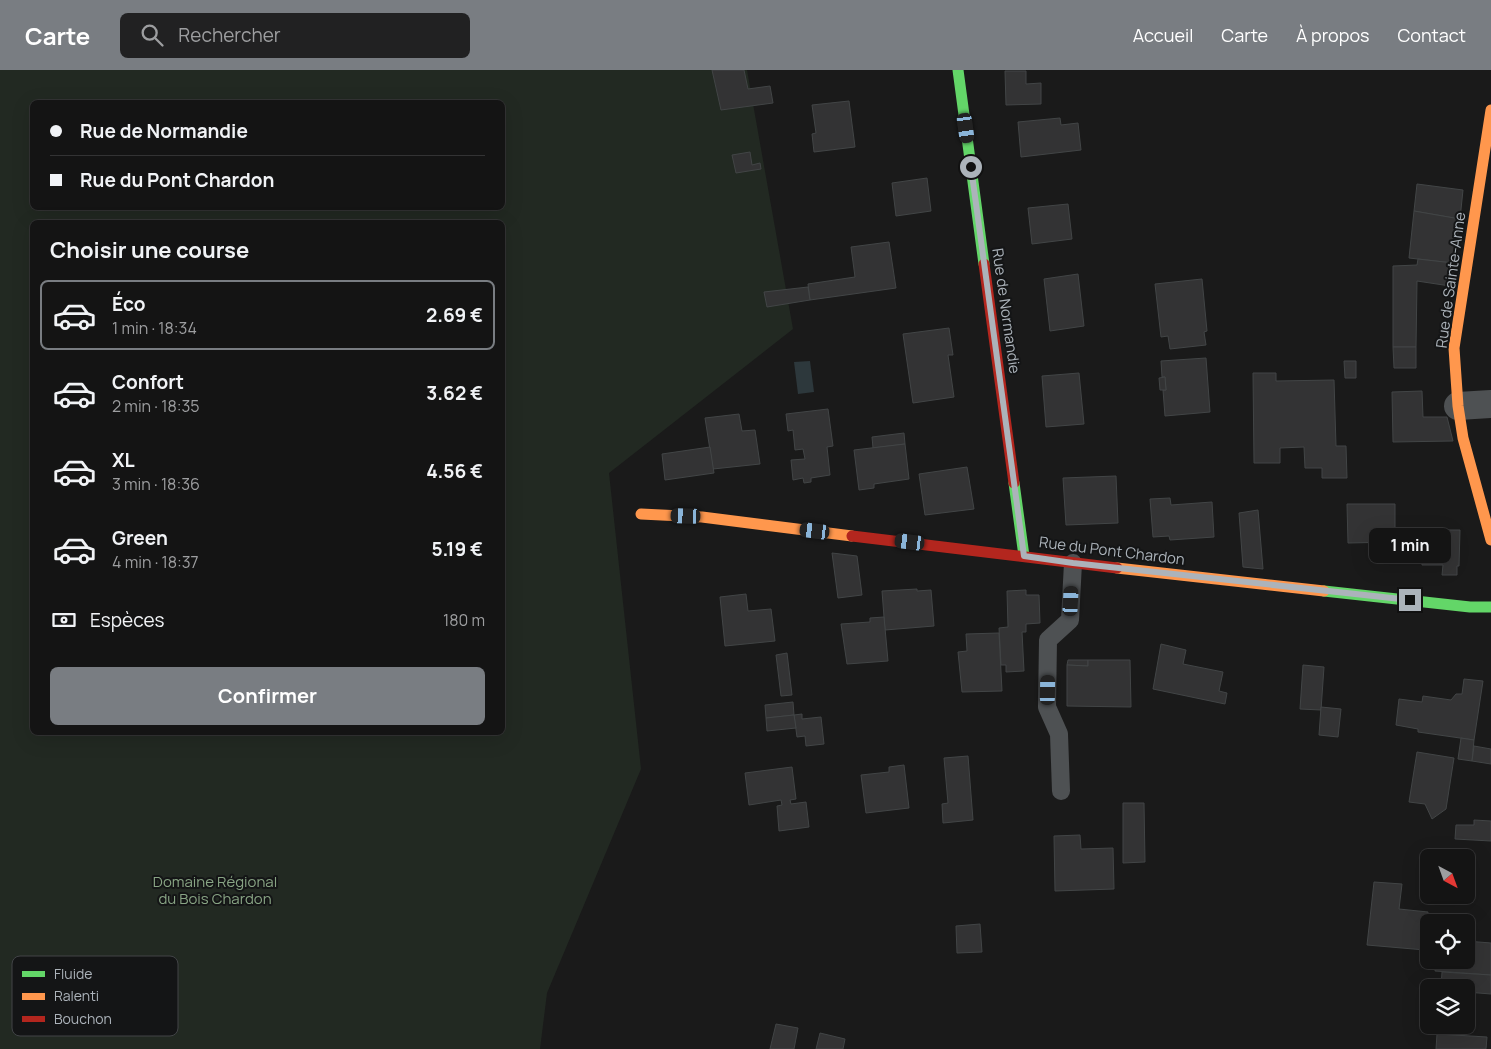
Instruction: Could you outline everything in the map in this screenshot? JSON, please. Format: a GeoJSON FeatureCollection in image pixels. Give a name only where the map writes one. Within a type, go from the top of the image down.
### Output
{"type":"FeatureCollection","features":[{"type":"Feature","properties":{"kind":"street","name":"Rue de Normandie"},"geometry":{"type":"LineString","coordinates":[[958,70],[1024,556]]}},
{"type":"Feature","properties":{"kind":"street","name":"Rue de Sainte-Anne"},"geometry":{"type":"LineString","coordinates":[[1491,110],[1454,348],[1458,406],[1464,438],[1491,540]]}},
{"type":"Feature","properties":{"kind":"street"},"geometry":{"type":"LineString","coordinates":[[1458,406],[1491,404]]}},
{"type":"Feature","properties":{"kind":"street","name":"Rue du Pont Chardon"},"geometry":{"type":"LineString","coordinates":[[641,514],[702,517],[1073,563],[1470,607],[1491,607]]}},
{"type":"Feature","properties":{"kind":"lane"},"geometry":{"type":"LineString","coordinates":[[1061,791],[1059,734],[1047,707],[1048,640],[1070,620],[1073,563]]}},
{"type":"Feature","properties":{"kind":"green space","name":"Domaine Régional du Bois Chardon"},"geometry":{"type":"Polygon","coordinates":[[[0,70],[747,70],[793,329],[609,473],[641,769],[547,993],[540,1049],[0,1049],[0,70]]]}},
{"type":"Feature","properties":{"kind":"shaded area"},"geometry":{"type":"Polygon","coordinates":[[[810,361],[814,392],[798,394],[794,362],[810,361]]]}},
{"type":"Feature","properties":{"kind":"building"},"geometry":{"type":"Polygon","coordinates":[[[712,70],[744,70],[748,89],[770,86],[773,103],[721,110],[712,70]]]}},
{"type":"Feature","properties":{"kind":"building"},"geometry":{"type":"Polygon","coordinates":[[[1005,71],[1026,71],[1026,84],[1041,83],[1041,104],[1006,105],[1005,71]]]}},
{"type":"Feature","properties":{"kind":"building"},"geometry":{"type":"Polygon","coordinates":[[[849,101],[855,147],[814,152],[812,134],[816,133],[812,105],[849,101]]]}},
{"type":"Feature","properties":{"kind":"building"},"geometry":{"type":"Polygon","coordinates":[[[1060,118],[1061,125],[1078,123],[1081,150],[1021,157],[1018,122],[1060,118]]]}},
{"type":"Feature","properties":{"kind":"building"},"geometry":{"type":"Polygon","coordinates":[[[750,152],[752,165],[760,163],[761,169],[736,173],[732,155],[750,152]]]}},
{"type":"Feature","properties":{"kind":"building"},"geometry":{"type":"Polygon","coordinates":[[[927,178],[931,211],[896,216],[892,183],[927,178]]]}},
{"type":"Feature","properties":{"kind":"building"},"geometry":{"type":"Polygon","coordinates":[[[1417,184],[1463,190],[1460,219],[1414,211],[1417,184]]]}},
{"type":"Feature","properties":{"kind":"building"},"geometry":{"type":"Polygon","coordinates":[[[1068,204],[1072,239],[1032,244],[1028,208],[1068,204]]]}},
{"type":"Feature","properties":{"kind":"building"},"geometry":{"type":"Polygon","coordinates":[[[1414,211],[1460,219],[1453,263],[1409,258],[1414,211]]]}},
{"type":"Feature","properties":{"kind":"building"},"geometry":{"type":"Polygon","coordinates":[[[889,242],[896,288],[810,300],[808,284],[855,277],[851,247],[889,242]]]}},
{"type":"Feature","properties":{"kind":"building"},"geometry":{"type":"Polygon","coordinates":[[[1418,259],[1453,263],[1450,286],[1417,281],[1416,347],[1393,347],[1393,266],[1417,265],[1418,259]]]}},
{"type":"Feature","properties":{"kind":"building"},"geometry":{"type":"Polygon","coordinates":[[[1078,274],[1084,326],[1050,331],[1044,279],[1078,274]]]}},
{"type":"Feature","properties":{"kind":"building"},"geometry":{"type":"Polygon","coordinates":[[[1202,279],[1207,331],[1204,332],[1206,345],[1170,349],[1168,336],[1161,337],[1155,284],[1202,279]]]}},
{"type":"Feature","properties":{"kind":"building"},"geometry":{"type":"Polygon","coordinates":[[[808,287],[810,300],[767,307],[764,292],[808,287]]]}},
{"type":"Feature","properties":{"kind":"building"},"geometry":{"type":"Polygon","coordinates":[[[949,328],[953,355],[948,355],[954,397],[913,403],[903,334],[949,328]]]}},
{"type":"Feature","properties":{"kind":"building"},"geometry":{"type":"Polygon","coordinates":[[[1393,347],[1416,347],[1416,368],[1394,368],[1393,347]]]}},
{"type":"Feature","properties":{"kind":"building"},"geometry":{"type":"Polygon","coordinates":[[[1206,358],[1210,412],[1165,416],[1163,390],[1166,390],[1165,377],[1162,377],[1161,361],[1206,358]]]}},
{"type":"Feature","properties":{"kind":"building"},"geometry":{"type":"Polygon","coordinates":[[[1344,361],[1356,361],[1356,378],[1345,378],[1344,361]]]}},
{"type":"Feature","properties":{"kind":"building"},"geometry":{"type":"Polygon","coordinates":[[[1079,373],[1084,424],[1046,427],[1042,376],[1079,373]]]}},
{"type":"Feature","properties":{"kind":"building"},"geometry":{"type":"Polygon","coordinates":[[[1253,373],[1276,373],[1276,381],[1334,380],[1336,446],[1346,446],[1347,478],[1322,478],[1322,468],[1305,468],[1304,447],[1280,448],[1280,463],[1254,463],[1253,373]]]}},
{"type":"Feature","properties":{"kind":"building"},"geometry":{"type":"Polygon","coordinates":[[[1165,377],[1166,390],[1160,390],[1159,378],[1165,377]]]}},
{"type":"Feature","properties":{"kind":"building"},"geometry":{"type":"Polygon","coordinates":[[[1422,391],[1423,417],[1447,417],[1453,441],[1393,442],[1392,392],[1422,391]]]}},
{"type":"Feature","properties":{"kind":"building"},"geometry":{"type":"Polygon","coordinates":[[[828,409],[833,446],[827,447],[830,475],[811,478],[811,482],[804,483],[803,478],[793,480],[791,460],[805,459],[803,449],[795,450],[793,430],[788,431],[786,414],[828,409]]]}},
{"type":"Feature","properties":{"kind":"building"},"geometry":{"type":"Polygon","coordinates":[[[739,414],[742,431],[755,430],[760,464],[713,469],[705,418],[739,414]]]}},
{"type":"Feature","properties":{"kind":"building"},"geometry":{"type":"Polygon","coordinates":[[[904,433],[905,444],[873,448],[872,437],[904,433]]]}},
{"type":"Feature","properties":{"kind":"building"},"geometry":{"type":"Polygon","coordinates":[[[905,444],[909,479],[874,484],[874,488],[859,490],[854,450],[905,444]]]}},
{"type":"Feature","properties":{"kind":"building"},"geometry":{"type":"Polygon","coordinates":[[[710,447],[714,473],[665,480],[662,454],[710,447]]]}},
{"type":"Feature","properties":{"kind":"building"},"geometry":{"type":"Polygon","coordinates":[[[967,467],[974,509],[925,515],[919,474],[967,467]]]}},
{"type":"Feature","properties":{"kind":"building"},"geometry":{"type":"Polygon","coordinates":[[[1116,476],[1118,523],[1066,525],[1063,478],[1116,476]]]}},
{"type":"Feature","properties":{"kind":"building"},"geometry":{"type":"Polygon","coordinates":[[[1170,498],[1171,505],[1212,502],[1214,537],[1170,540],[1169,536],[1153,537],[1150,499],[1170,498]]]}},
{"type":"Feature","properties":{"kind":"building"},"geometry":{"type":"Polygon","coordinates":[[[1347,504],[1395,504],[1395,542],[1348,543],[1347,504]]]}},
{"type":"Feature","properties":{"kind":"building"},"geometry":{"type":"Polygon","coordinates":[[[1258,510],[1263,569],[1243,567],[1239,513],[1258,510]]]}},
{"type":"Feature","properties":{"kind":"building"},"geometry":{"type":"Polygon","coordinates":[[[1422,530],[1460,530],[1457,575],[1442,575],[1443,565],[1422,565],[1422,530]]]}},
{"type":"Feature","properties":{"kind":"building"},"geometry":{"type":"Polygon","coordinates":[[[832,553],[857,556],[862,595],[838,598],[832,553]]]}},
{"type":"Feature","properties":{"kind":"building"},"geometry":{"type":"Polygon","coordinates":[[[917,589],[917,591],[931,590],[934,626],[885,630],[882,591],[917,589]]]}},
{"type":"Feature","properties":{"kind":"building"},"geometry":{"type":"Polygon","coordinates":[[[1026,590],[1026,595],[1039,595],[1040,623],[1026,624],[1026,632],[1022,632],[1024,671],[1006,672],[1006,665],[1001,665],[999,628],[1008,627],[1007,591],[1026,590]]]}},
{"type":"Feature","properties":{"kind":"building"},"geometry":{"type":"Polygon","coordinates":[[[746,594],[748,611],[771,609],[775,641],[725,646],[720,597],[746,594]]]}},
{"type":"Feature","properties":{"kind":"building"},"geometry":{"type":"Polygon","coordinates":[[[884,617],[888,661],[847,664],[841,624],[870,622],[870,618],[884,617]]]}},
{"type":"Feature","properties":{"kind":"building"},"geometry":{"type":"Polygon","coordinates":[[[999,633],[1002,691],[962,692],[958,652],[967,651],[966,634],[999,633]]]}},
{"type":"Feature","properties":{"kind":"building"},"geometry":{"type":"Polygon","coordinates":[[[1161,644],[1186,650],[1183,664],[1223,672],[1219,691],[1227,693],[1225,704],[1153,689],[1161,644]]]}},
{"type":"Feature","properties":{"kind":"building"},"geometry":{"type":"Polygon","coordinates":[[[787,653],[792,695],[781,696],[776,655],[787,653]]]}},
{"type":"Feature","properties":{"kind":"building"},"geometry":{"type":"Polygon","coordinates":[[[1068,660],[1088,660],[1088,666],[1067,665],[1068,660]]]}},
{"type":"Feature","properties":{"kind":"building"},"geometry":{"type":"Polygon","coordinates":[[[1088,660],[1130,660],[1131,707],[1067,706],[1067,665],[1088,666],[1088,660]]]}},
{"type":"Feature","properties":{"kind":"building"},"geometry":{"type":"Polygon","coordinates":[[[1303,665],[1324,667],[1321,710],[1300,709],[1303,665]]]}},
{"type":"Feature","properties":{"kind":"building"},"geometry":{"type":"Polygon","coordinates":[[[1464,679],[1483,681],[1474,740],[1418,732],[1418,729],[1396,725],[1399,699],[1422,702],[1423,696],[1451,700],[1456,694],[1462,694],[1464,679]]]}},
{"type":"Feature","properties":{"kind":"building"},"geometry":{"type":"Polygon","coordinates":[[[793,702],[794,715],[766,718],[765,705],[793,702]]]}},
{"type":"Feature","properties":{"kind":"building"},"geometry":{"type":"Polygon","coordinates":[[[1321,707],[1341,709],[1338,737],[1319,735],[1321,707]]]}},
{"type":"Feature","properties":{"kind":"building"},"geometry":{"type":"Polygon","coordinates":[[[802,714],[802,719],[821,717],[824,744],[806,746],[805,736],[797,737],[794,715],[802,714]]]}},
{"type":"Feature","properties":{"kind":"building"},"geometry":{"type":"Polygon","coordinates":[[[794,715],[796,728],[767,731],[766,718],[794,715]]]}},
{"type":"Feature","properties":{"kind":"building"},"geometry":{"type":"Polygon","coordinates":[[[1461,738],[1474,740],[1472,761],[1458,759],[1461,738]]]}},
{"type":"Feature","properties":{"kind":"building"},"geometry":{"type":"Polygon","coordinates":[[[1474,746],[1491,749],[1491,764],[1472,761],[1474,746]]]}},
{"type":"Feature","properties":{"kind":"building"},"geometry":{"type":"Polygon","coordinates":[[[1417,752],[1454,758],[1446,809],[1432,819],[1425,804],[1409,802],[1417,752]]]}},
{"type":"Feature","properties":{"kind":"building"},"geometry":{"type":"Polygon","coordinates":[[[968,756],[973,820],[943,823],[942,804],[948,803],[944,758],[968,756]]]}},
{"type":"Feature","properties":{"kind":"building"},"geometry":{"type":"Polygon","coordinates":[[[904,765],[909,808],[866,813],[861,775],[889,772],[889,767],[904,765]]]}},
{"type":"Feature","properties":{"kind":"building"},"geometry":{"type":"Polygon","coordinates":[[[792,767],[796,799],[790,800],[791,804],[806,802],[809,827],[779,831],[777,806],[782,805],[781,800],[749,805],[745,773],[792,767]]]}},
{"type":"Feature","properties":{"kind":"building"},"geometry":{"type":"Polygon","coordinates":[[[1123,803],[1144,803],[1145,862],[1123,863],[1123,803]]]}},
{"type":"Feature","properties":{"kind":"building"},"geometry":{"type":"Polygon","coordinates":[[[1474,820],[1491,821],[1491,841],[1455,839],[1456,825],[1474,825],[1474,820]]]}},
{"type":"Feature","properties":{"kind":"building"},"geometry":{"type":"Polygon","coordinates":[[[1080,835],[1081,849],[1113,848],[1114,889],[1055,891],[1054,836],[1080,835]]]}},
{"type":"Feature","properties":{"kind":"building"},"geometry":{"type":"Polygon","coordinates":[[[1374,882],[1402,884],[1399,909],[1428,912],[1428,914],[1420,914],[1420,950],[1367,945],[1374,882]]]}},
{"type":"Feature","properties":{"kind":"building"},"geometry":{"type":"Polygon","coordinates":[[[980,924],[982,952],[957,953],[956,926],[980,924]]]}},
{"type":"Feature","properties":{"kind":"building"},"geometry":{"type":"Polygon","coordinates":[[[1475,942],[1491,943],[1491,975],[1435,971],[1435,969],[1475,969],[1475,942]]]}},
{"type":"Feature","properties":{"kind":"building"},"geometry":{"type":"Polygon","coordinates":[[[1442,972],[1491,975],[1491,994],[1475,993],[1475,979],[1442,979],[1442,972]]]}},
{"type":"Feature","properties":{"kind":"building"},"geometry":{"type":"Polygon","coordinates":[[[776,1024],[798,1028],[794,1049],[770,1049],[776,1024]]]}},
{"type":"Feature","properties":{"kind":"building"},"geometry":{"type":"Polygon","coordinates":[[[820,1033],[845,1039],[843,1049],[816,1049],[820,1033]]]}},
{"type":"Feature","properties":{"kind":"building"},"geometry":{"type":"Polygon","coordinates":[[[1430,1034],[1465,1034],[1465,1035],[1430,1034]]]}},
{"type":"Feature","properties":{"kind":"building"},"geometry":{"type":"Polygon","coordinates":[[[1437,1034],[1487,1037],[1486,1049],[1436,1049],[1437,1034]]]}},
{"type":"Feature","properties":{"kind":"traffic: fast"},"geometry":{"type":"LineString","coordinates":[[958,70],[984,264]]}},
{"type":"Feature","properties":{"kind":"traffic: fast"},"geometry":{"type":"LineString","coordinates":[[1014,483],[1024,556]]}},
{"type":"Feature","properties":{"kind":"traffic: fast"},"geometry":{"type":"LineString","coordinates":[[1324,591],[1470,607],[1491,607]]}},
{"type":"Feature","properties":{"kind":"traffic: slow"},"geometry":{"type":"LineString","coordinates":[[1491,110],[1454,348],[1458,406],[1463,438],[1491,540]]}},
{"type":"Feature","properties":{"kind":"traffic: slow"},"geometry":{"type":"LineString","coordinates":[[641,514],[702,517],[852,536]]}},
{"type":"Feature","properties":{"kind":"traffic: slow"},"geometry":{"type":"LineString","coordinates":[[1117,568],[1324,591]]}},
{"type":"Feature","properties":{"kind":"traffic: jam"},"geometry":{"type":"LineString","coordinates":[[984,264],[1014,483]]}},
{"type":"Feature","properties":{"kind":"traffic: jam"},"geometry":{"type":"LineString","coordinates":[[852,536],[1117,568]]}},
{"type":"Feature","properties":{"kind":"route"},"geometry":{"type":"LineString","coordinates":[[971,167],[1024,556],[1410,600]]}}]}
